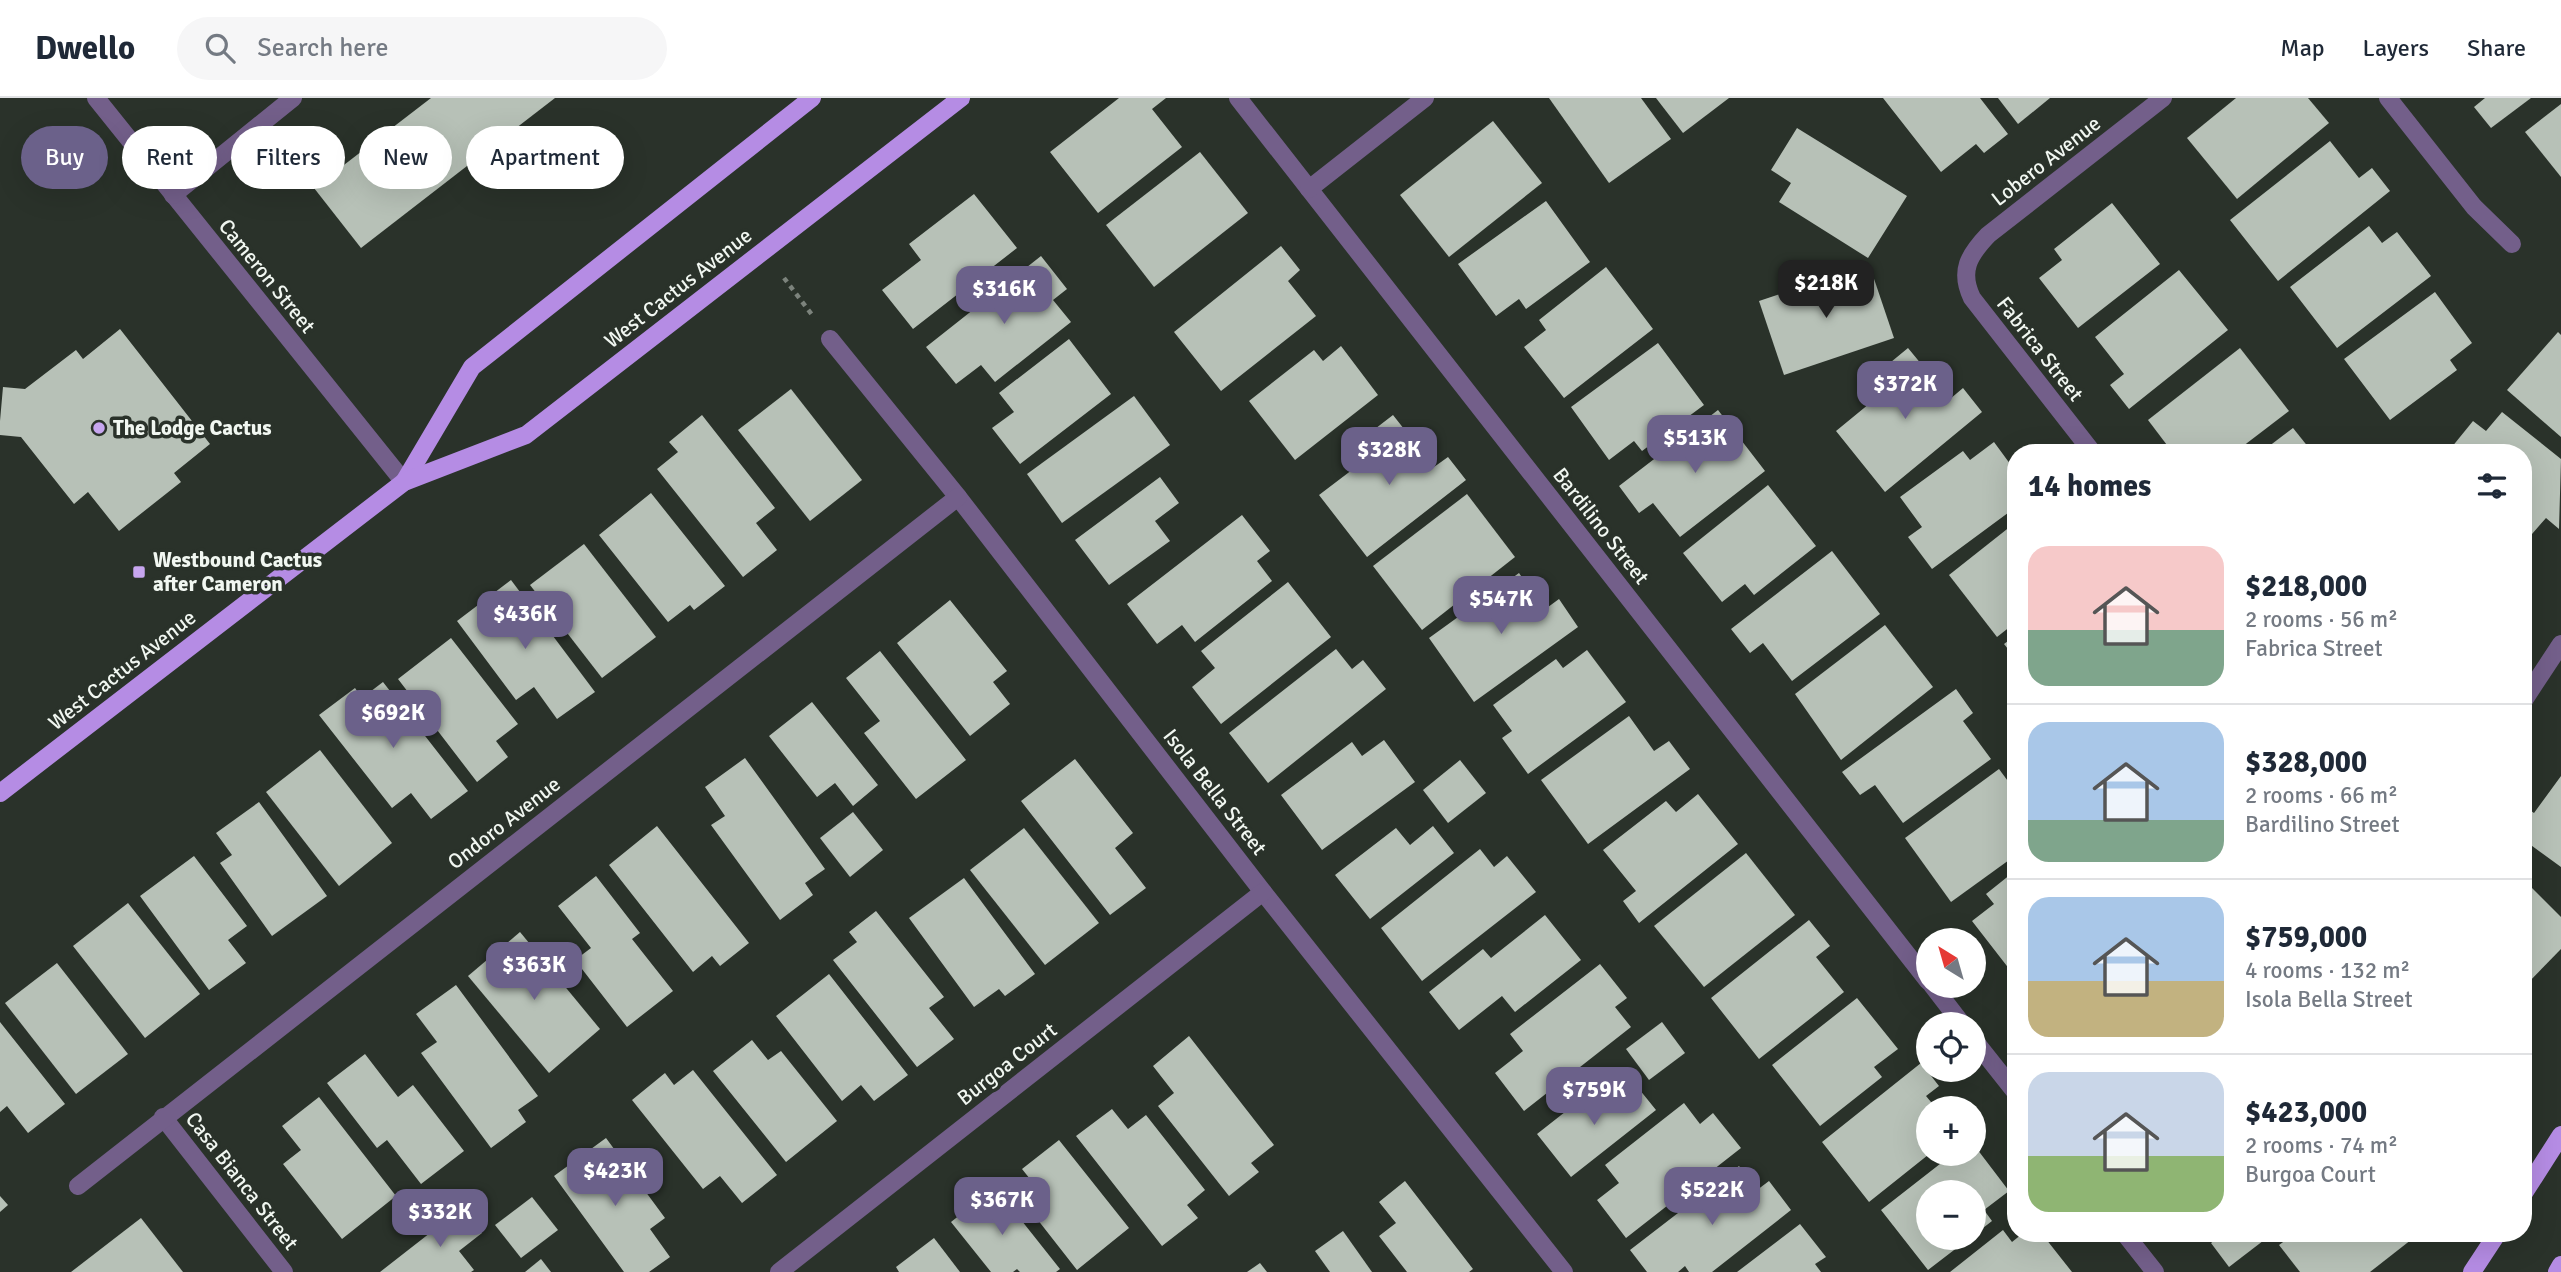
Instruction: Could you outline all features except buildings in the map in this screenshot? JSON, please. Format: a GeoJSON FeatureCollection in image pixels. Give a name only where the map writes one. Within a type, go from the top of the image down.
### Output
{"type":"FeatureCollection","features":[{"type":"Feature","properties":{"kind":"main road","name":"West Cactus Avenue"},"geometry":{"type":"LineString","coordinates":[[404,482],[472,366],[812,98]]}},
{"type":"Feature","properties":{"kind":"main road","name":"West Cactus Avenue"},"geometry":{"type":"LineString","coordinates":[[0,793],[404,482],[526,435],[961,98]]}},
{"type":"Feature","properties":{"kind":"main road"},"geometry":{"type":"LineString","coordinates":[[2532,1180],[2561,1135]]}},
{"type":"Feature","properties":{"kind":"main road"},"geometry":{"type":"LineString","coordinates":[[2472,1272],[2492,1242]]}},
{"type":"Feature","properties":{"kind":"main road"},"geometry":{"type":"LineString","coordinates":[[2557,1272],[2561,1265]]}},
{"type":"Feature","properties":{"kind":"street","name":"Cameron Street"},"geometry":{"type":"LineString","coordinates":[[96,98],[404,482]]}},
{"type":"Feature","properties":{"kind":"street"},"geometry":{"type":"LineString","coordinates":[[173,195],[293,98]]}},
{"type":"Feature","properties":{"kind":"street","name":"Bardilino Street"},"geometry":{"type":"LineString","coordinates":[[1238,98],[1916,965]]}},
{"type":"Feature","properties":{"kind":"street"},"geometry":{"type":"LineString","coordinates":[[1309,189],[1425,98]]}},
{"type":"Feature","properties":{"kind":"street","name":"Lobero Avenue"},"geometry":{"type":"LineString","coordinates":[[1965,267],[1975,249],[1989,235],[2164,98]]}},
{"type":"Feature","properties":{"kind":"street"},"geometry":{"type":"LineString","coordinates":[[2388,98],[2474,207],[2512,244]]}},
{"type":"Feature","properties":{"kind":"street","name":"Fabrica Street"},"geometry":{"type":"LineString","coordinates":[[1965,267],[1965,284],[1972,298],[2087,444]]}},
{"type":"Feature","properties":{"kind":"street","name":"Isola Bella Street"},"geometry":{"type":"LineString","coordinates":[[830,340],[958,497],[1263,892],[1564,1272]]}},
{"type":"Feature","properties":{"kind":"street","name":"Ondoro Avenue"},"geometry":{"type":"LineString","coordinates":[[78,1186],[958,497]]}},
{"type":"Feature","properties":{"kind":"street"},"geometry":{"type":"LineString","coordinates":[[2532,688],[2561,644]]}},
{"type":"Feature","properties":{"kind":"street","name":"Burgoa Court"},"geometry":{"type":"LineString","coordinates":[[779,1272],[1263,892]]}},
{"type":"Feature","properties":{"kind":"street","name":"Bardilino Street"},"geometry":{"type":"LineString","coordinates":[[1942,998],[1953,1012]]}},
{"type":"Feature","properties":{"kind":"street"},"geometry":{"type":"LineString","coordinates":[[1986,1055],[2007,1082]]}},
{"type":"Feature","properties":{"kind":"street","name":"Casa Bianca Street"},"geometry":{"type":"LineString","coordinates":[[163,1117],[284,1272]]}},
{"type":"Feature","properties":{"kind":"street"},"geometry":{"type":"LineString","coordinates":[[2131,1242],[2155,1272]]}},
{"type":"Feature","properties":{"kind":"path"},"geometry":{"type":"LineString","coordinates":[[784,278],[830,340]]}},
{"type":"Feature","properties":{"kind":"place","name":"The Lodge Cactus"},"geometry":{"type":"Point","coordinates":[99,428]}},
{"type":"Feature","properties":{"kind":"place","name":"Westbound Cactus after Cameron"},"geometry":{"type":"Point","coordinates":[139,572]}}]}
